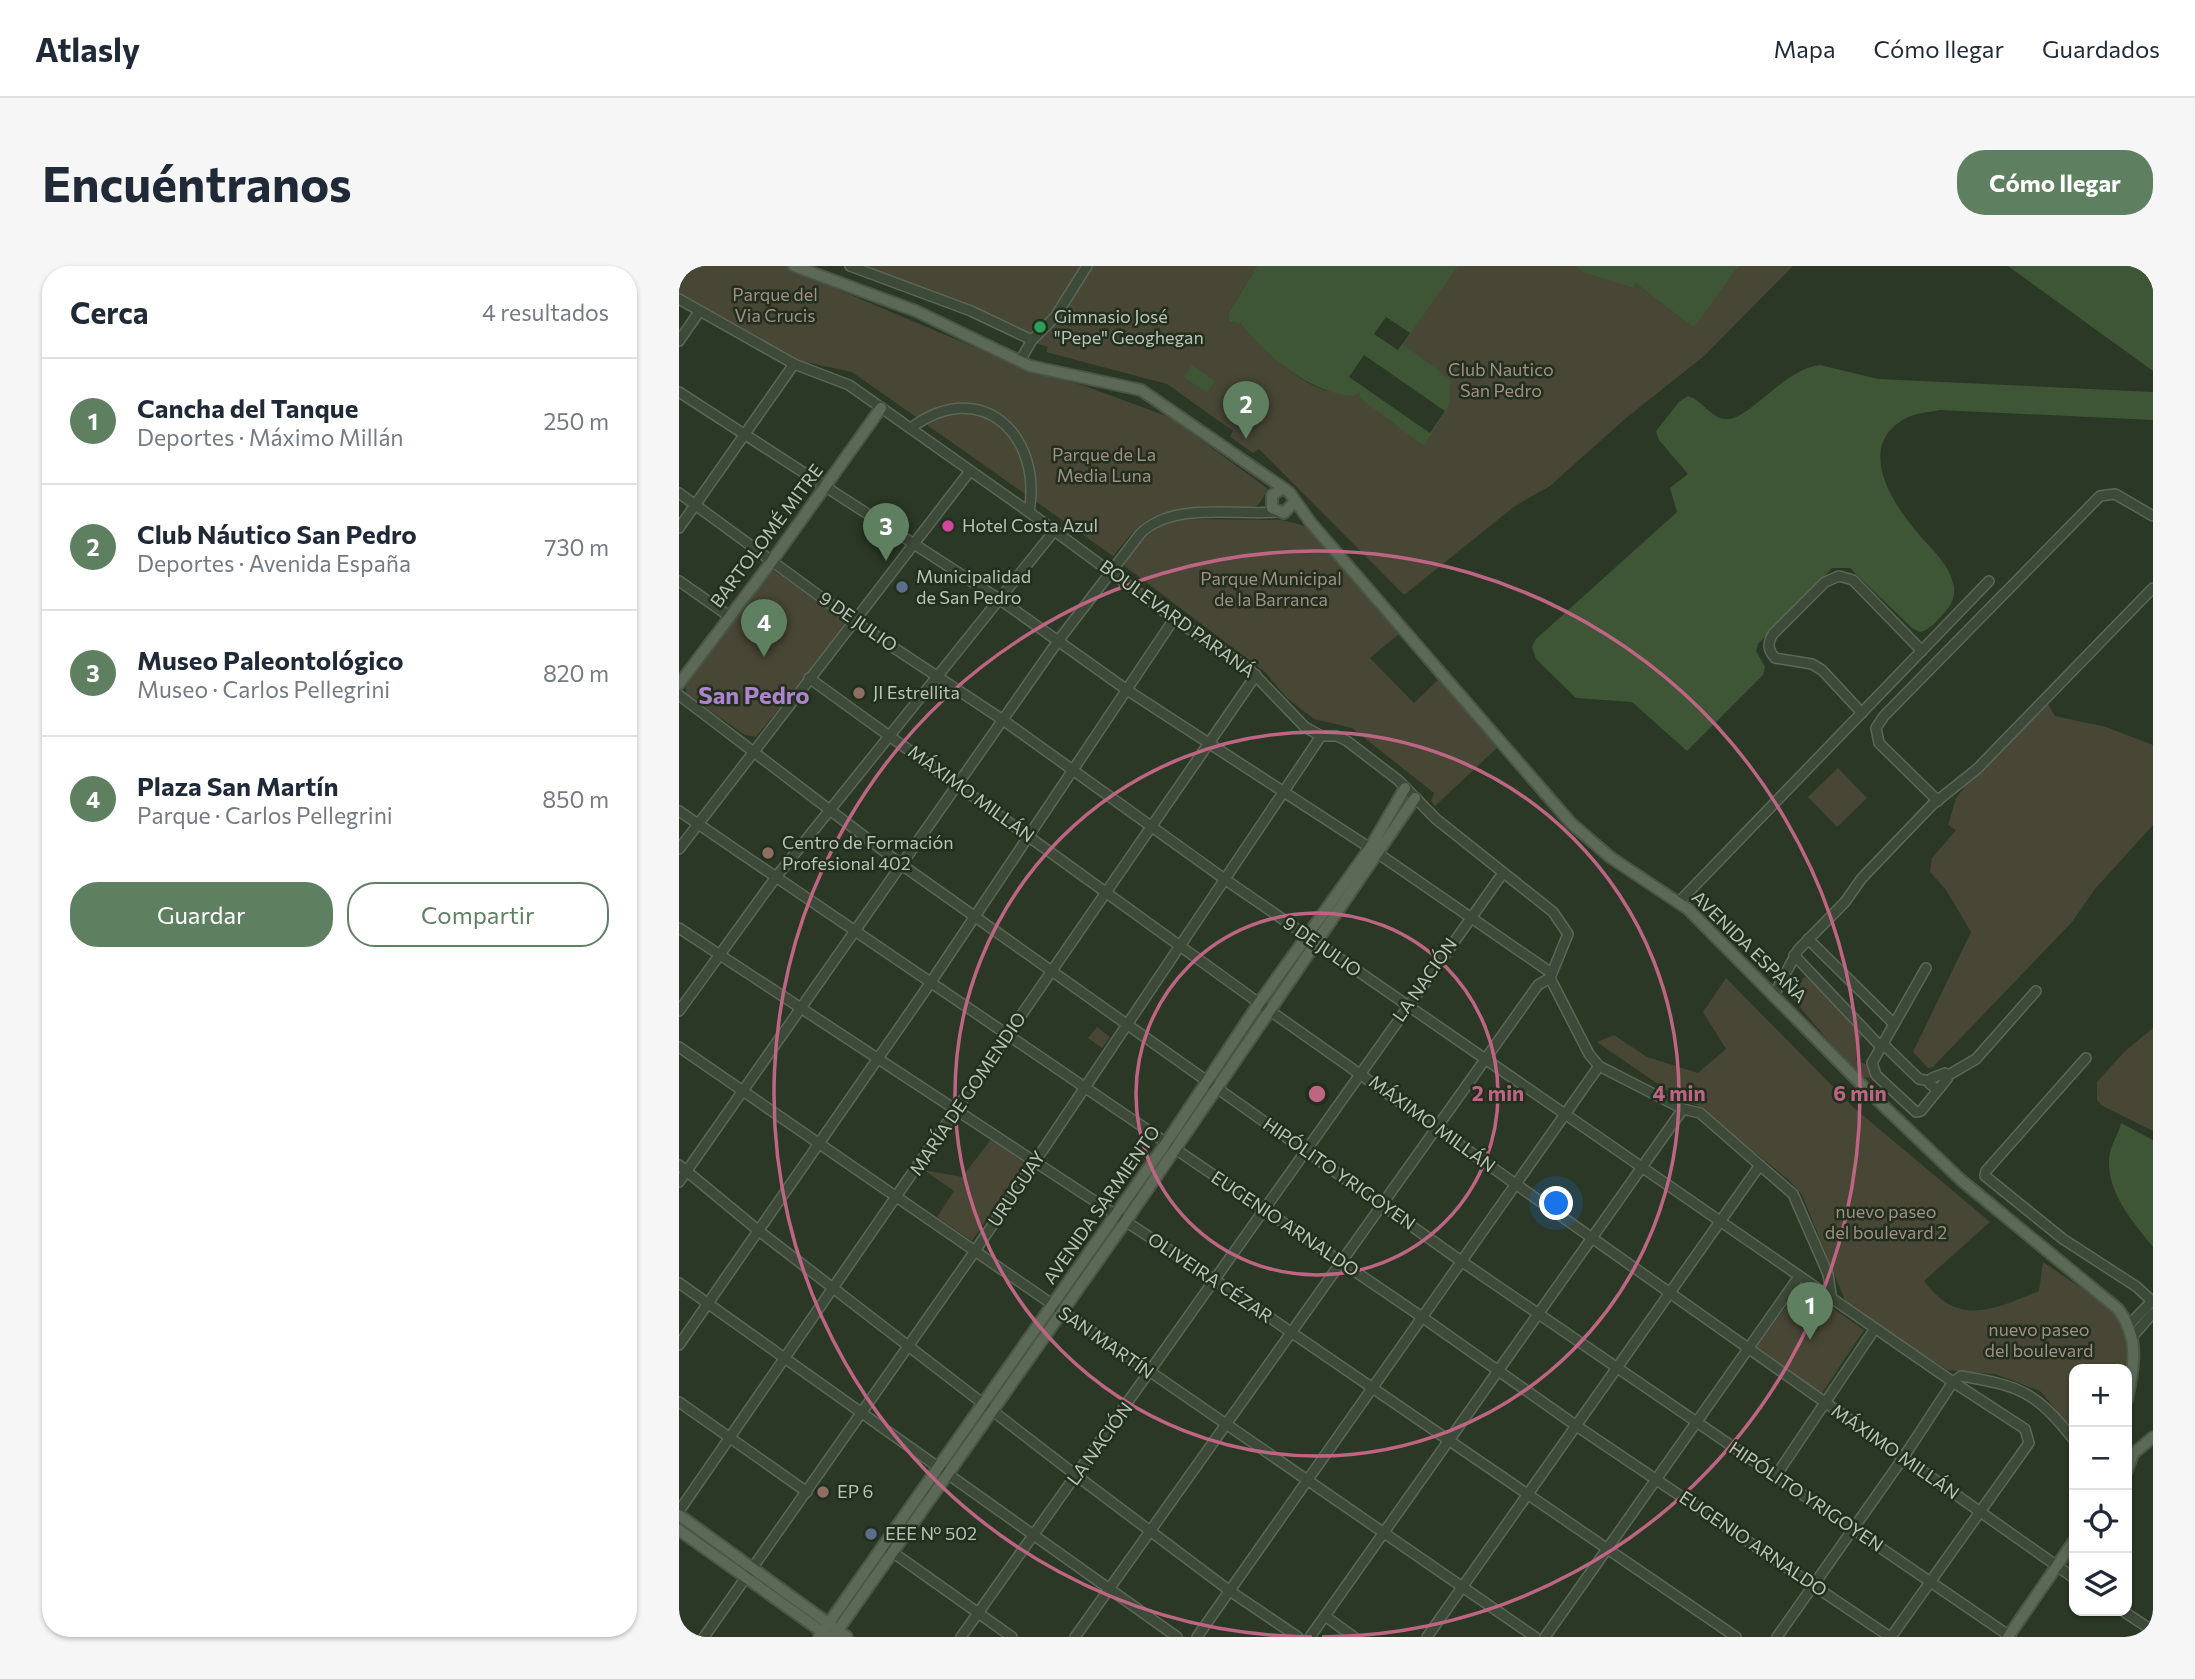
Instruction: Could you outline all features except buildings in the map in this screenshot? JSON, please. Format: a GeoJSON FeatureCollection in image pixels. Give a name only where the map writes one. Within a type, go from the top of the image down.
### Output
{"type":"FeatureCollection","features":[{"type":"Feature","properties":{"kind":"main road","name":"AVENIDA ESPAÑA"},"geometry":{"type":"LineString","coordinates":[[794,266],[863,289],[935,319],[1020,361],[1051,372],[1141,390],[1274,491],[1286,509],[1311,523],[1571,823],[1610,857],[1679,902],[1958,1177],[2110,1302],[2130,1331]]}},
{"type":"Feature","properties":{"kind":"main road","name":"BARTOLOMÉ MITRE"},"geometry":{"type":"LineString","coordinates":[[679,684],[772,561],[881,408]]}},
{"type":"Feature","properties":{"kind":"main road","name":"AVENIDA ESPAÑA"},"geometry":{"type":"LineString","coordinates":[[1274,491],[1289,492],[1286,509]]}},
{"type":"Feature","properties":{"kind":"main road","name":"AVENIDA SARMIENTO"},"geometry":{"type":"LineString","coordinates":[[1374,850],[1405,788]]}},
{"type":"Feature","properties":{"kind":"main road","name":"AVENIDA SARMIENTO"},"geometry":{"type":"LineString","coordinates":[[831,1633],[887,1549],[1171,1146],[1264,1006],[1374,850],[1415,799]]}},
{"type":"Feature","properties":{"kind":"main road"},"geometry":{"type":"LineString","coordinates":[[2130,1331],[2135,1354],[2132,1371]]}},
{"type":"Feature","properties":{"kind":"main road"},"geometry":{"type":"LineString","coordinates":[[2132,1456],[2153,1437]]}},
{"type":"Feature","properties":{"kind":"main road"},"geometry":{"type":"LineString","coordinates":[[679,1513],[753,1567],[831,1633]]}},
{"type":"Feature","properties":{"kind":"main road"},"geometry":{"type":"LineString","coordinates":[[679,1530],[746,1578],[831,1633]]}},
{"type":"Feature","properties":{"kind":"main road"},"geometry":{"type":"LineString","coordinates":[[2009,1636],[2069,1549]]}},
{"type":"Feature","properties":{"kind":"street"},"geometry":{"type":"LineString","coordinates":[[851,266],[971,311],[1032,340]]}},
{"type":"Feature","properties":{"kind":"street"},"geometry":{"type":"LineString","coordinates":[[1020,361],[1032,340],[1055,317],[1087,266]]}},
{"type":"Feature","properties":{"kind":"street","name":"BOULEVARD PARANÁ"},"geometry":{"type":"LineString","coordinates":[[679,299],[794,363],[849,385],[1055,530],[1256,676],[1298,720],[1321,736],[1337,736],[1346,741],[1553,912],[1565,927],[1567,940],[1550,975],[1538,985],[1486,1061],[1436,1126],[1292,1334],[1075,1637]]}},
{"type":"Feature","properties":{"kind":"street"},"geometry":{"type":"LineString","coordinates":[[679,341],[699,312]]}},
{"type":"Feature","properties":{"kind":"street"},"geometry":{"type":"LineString","coordinates":[[679,528],[747,435],[794,363]]}},
{"type":"Feature","properties":{"kind":"street"},"geometry":{"type":"LineString","coordinates":[[679,392],[999,599],[1127,690],[1374,850],[1550,975],[1589,1054],[1599,1066],[1683,1109],[1700,1113],[1784,1185],[1798,1202],[1828,1275],[1832,1301]]}},
{"type":"Feature","properties":{"kind":"street"},"geometry":{"type":"LineString","coordinates":[[911,428],[930,413],[943,409],[974,409],[999,419],[1019,440],[1027,461],[1032,484],[1029,512]]}},
{"type":"Feature","properties":{"kind":"street"},"geometry":{"type":"LineString","coordinates":[[679,849],[754,748],[855,622],[970,471]]}},
{"type":"Feature","properties":{"kind":"street"},"geometry":{"type":"LineString","coordinates":[[1252,514],[1274,491]]}},
{"type":"Feature","properties":{"kind":"street","name":"9 DE JULIO"},"geometry":{"type":"LineString","coordinates":[[679,493],[855,622],[1003,720],[1151,828],[1406,1006],[1566,1114],[1874,1330],[2025,1429],[2030,1437],[2026,1450],[1980,1511]]}},
{"type":"Feature","properties":{"kind":"street"},"geometry":{"type":"LineString","coordinates":[[1938,801],[1879,743],[1876,728],[1884,716],[2100,496],[2115,494],[2153,516]]}},
{"type":"Feature","properties":{"kind":"street"},"geometry":{"type":"LineString","coordinates":[[679,1182],[683,1168],[802,1007],[1058,641],[1140,534],[1160,519],[1190,513],[1252,514],[1286,509]]}},
{"type":"Feature","properties":{"kind":"street"},"geometry":{"type":"LineString","coordinates":[[679,1011],[718,953],[776,877],[1055,530]]}},
{"type":"Feature","properties":{"kind":"street"},"geometry":{"type":"LineString","coordinates":[[1862,713],[1822,670],[1812,664],[1775,658],[1769,650],[1768,641],[1773,634],[1825,582],[1839,576],[1853,580],[1923,651]]}},
{"type":"Feature","properties":{"kind":"street"},"geometry":{"type":"LineString","coordinates":[[679,581],[729,616]]}},
{"type":"Feature","properties":{"kind":"street"},"geometry":{"type":"LineString","coordinates":[[1679,902],[1765,815],[1811,762],[1989,581]]}},
{"type":"Feature","properties":{"kind":"street"},"geometry":{"type":"LineString","coordinates":[[1774,995],[1794,955],[1845,902],[1862,878],[1938,801],[1977,769],[2153,588]]}},
{"type":"Feature","properties":{"kind":"street"},"geometry":{"type":"LineString","coordinates":[[679,1345],[931,982],[1174,619]]}},
{"type":"Feature","properties":{"kind":"street","name":"MARÍA DE GOMENDIO"},"geometry":{"type":"LineString","coordinates":[[679,1513],[1256,676]]}},
{"type":"Feature","properties":{"kind":"street","name":"MÁXIMO MILLÁN"},"geometry":{"type":"LineString","coordinates":[[809,678],[1264,1006],[2069,1575]]}},
{"type":"Feature","properties":{"kind":"street","name":"HIPÓLITO YRIGOYEN"},"geometry":{"type":"LineString","coordinates":[[679,695],[754,748],[902,864],[1461,1261],[2009,1636]]}},
{"type":"Feature","properties":{"kind":"street","name":"URUGUAY"},"geometry":{"type":"LineString","coordinates":[[704,1637],[975,1251],[1321,736]]}},
{"type":"Feature","properties":{"kind":"street","name":"EUGENIO ARNALDO"},"geometry":{"type":"LineString","coordinates":[[679,811],[1422,1317],[1578,1427],[1891,1637]]}},
{"type":"Feature","properties":{"kind":"street","name":"LA NACIÓN"},"geometry":{"type":"LineString","coordinates":[[961,1637],[1150,1374],[1406,1006],[1503,873]]}},
{"type":"Feature","properties":{"kind":"street","name":"OLIVEIRA CÉZAR"},"geometry":{"type":"LineString","coordinates":[[679,928],[1215,1280],[1736,1637]]}},
{"type":"Feature","properties":{"kind":"street"},"geometry":{"type":"LineString","coordinates":[[1808,939],[1894,1024]]}},
{"type":"Feature","properties":{"kind":"street"},"geometry":{"type":"LineString","coordinates":[[1794,955],[1882,1045],[1919,1079],[1933,1085]]}},
{"type":"Feature","properties":{"kind":"street"},"geometry":{"type":"LineString","coordinates":[[1926,968],[1872,1058],[1872,1069],[1912,1111],[1921,1111],[1933,1085],[1976,1059],[2036,991]]}},
{"type":"Feature","properties":{"kind":"street","name":"SAN MARTÍN"},"geometry":{"type":"LineString","coordinates":[[679,1047],[1535,1637]]}},
{"type":"Feature","properties":{"kind":"street"},"geometry":{"type":"LineString","coordinates":[[2086,1058],[1986,1171],[1985,1176],[2063,1239],[2137,1287],[2152,1301],[2130,1331]]}},
{"type":"Feature","properties":{"kind":"street"},"geometry":{"type":"LineString","coordinates":[[1196,1637],[1599,1066]]}},
{"type":"Feature","properties":{"kind":"street"},"geometry":{"type":"LineString","coordinates":[[1310,1637],[1683,1109]]}},
{"type":"Feature","properties":{"kind":"street"},"geometry":{"type":"LineString","coordinates":[[1427,1637],[1760,1166]]}},
{"type":"Feature","properties":{"kind":"street"},"geometry":{"type":"LineString","coordinates":[[683,1168],[759,1231],[836,1287],[1077,1476],[1230,1591],[1298,1637]]}},
{"type":"Feature","properties":{"kind":"street"},"geometry":{"type":"LineString","coordinates":[[1545,1637],[1655,1477],[1798,1278]]}},
{"type":"Feature","properties":{"kind":"street"},"geometry":{"type":"LineString","coordinates":[[679,1283],[1177,1637]]}},
{"type":"Feature","properties":{"kind":"street"},"geometry":{"type":"LineString","coordinates":[[2130,1331],[2153,1313]]}},
{"type":"Feature","properties":{"kind":"street"},"geometry":{"type":"LineString","coordinates":[[1775,1477],[1874,1330]]}},
{"type":"Feature","properties":{"kind":"street"},"geometry":{"type":"LineString","coordinates":[[1777,1637],[1903,1458],[1952,1382],[1961,1376],[2007,1385],[2032,1395],[2069,1435]]}},
{"type":"Feature","properties":{"kind":"street"},"geometry":{"type":"LineString","coordinates":[[679,1402],[807,1492]]}},
{"type":"Feature","properties":{"kind":"street"},"geometry":{"type":"LineString","coordinates":[[1891,1637],[1980,1511]]}},
{"type":"Feature","properties":{"kind":"street"},"geometry":{"type":"LineString","coordinates":[[887,1549],[1012,1637]]}},
{"type":"Feature","properties":{"kind":"street"},"geometry":{"type":"LineString","coordinates":[[1325,1616],[1354,1637]]}},
{"type":"Feature","properties":{"kind":"street"},"geometry":{"type":"LineString","coordinates":[[2130,1616],[2153,1631]]}},
{"type":"Feature","properties":{"kind":"green space","name":"Parque de La Media Luna"},"geometry":{"type":"Polygon","coordinates":[[[679,266],[794,266],[827,285],[1026,369],[1085,386],[1169,417],[1267,488],[1266,491],[1258,505],[1243,512],[1189,511],[1159,515],[1137,528],[1113,556],[852,372],[795,360],[679,295],[679,266]]]}},
{"type":"Feature","properties":{"kind":"green space","name":"Club Nautico San Pedro"},"geometry":{"type":"Polygon","coordinates":[[[865,266],[1257,266],[1228,314],[1229,322],[1240,323],[1280,363],[1305,381],[1328,391],[1349,377],[1445,266],[1600,266],[1635,283],[1694,326],[1739,266],[1793,266],[1704,356],[1626,418],[1550,486],[1515,506],[1404,595],[1259,449],[1253,453],[1230,437],[1233,431],[1167,384],[1046,352],[1048,347],[1025,340],[865,266]]]}},
{"type":"Feature","properties":{"kind":"green space","name":"Parque Municipal de la Barranca"},"geometry":{"type":"Polygon","coordinates":[[[1188,519],[1282,520],[1309,527],[1400,633],[1370,658],[1414,703],[1439,679],[1499,746],[1435,806],[1431,801],[1434,793],[1352,728],[1314,719],[1287,698],[1265,672],[1122,564],[1136,546],[1157,529],[1188,519]]]}},
{"type":"Feature","properties":{"kind":"green space"},"geometry":{"type":"Polygon","coordinates":[[[773,570],[849,622],[756,737],[745,735],[686,694],[686,685],[773,570]]]}},
{"type":"Feature","properties":{"kind":"green space"},"geometry":{"type":"Polygon","coordinates":[[[2048,704],[2055,716],[2106,727],[2153,745],[2153,825],[2095,889],[2072,922],[1933,1067],[1928,1068],[1913,1052],[1971,932],[1946,890],[1930,872],[1932,858],[1956,830],[1948,825],[1956,798],[2048,704]]]}},
{"type":"Feature","properties":{"kind":"green space"},"geometry":{"type":"Polygon","coordinates":[[[1838,768],[1867,798],[1837,827],[1808,797],[1838,768]]]}},
{"type":"Feature","properties":{"kind":"green space"},"geometry":{"type":"Polygon","coordinates":[[[1805,977],[1818,980],[1864,1030],[1856,1051],[1856,1061],[1868,1065],[1872,1071],[1869,1078],[1858,1076],[1794,1000],[1796,983],[1805,977]]]}},
{"type":"Feature","properties":{"kind":"green space","name":"nuevo paseo del boulevard 2"},"geometry":{"type":"Polygon","coordinates":[[[1726,978],[1853,1107],[1990,1222],[1924,1281],[1937,1296],[1964,1310],[2007,1304],[2039,1291],[2043,1262],[2112,1309],[2129,1338],[2126,1364],[2069,1364],[2069,1424],[2040,1391],[1995,1374],[1947,1370],[1846,1303],[1802,1195],[1790,1181],[1697,1105],[1684,1102],[1597,1042],[1614,1035],[1647,1057],[1698,1073],[1726,1049],[1703,1012],[1726,978]]]}},
{"type":"Feature","properties":{"kind":"green space"},"geometry":{"type":"Polygon","coordinates":[[[1097,1027],[1110,1037],[1102,1048],[1088,1038],[1097,1027]]]}},
{"type":"Feature","properties":{"kind":"green space"},"geometry":{"type":"Polygon","coordinates":[[[2153,1028],[2153,1131],[2101,1105],[2097,1100],[2097,1082],[2124,1052],[2153,1028]]]}},
{"type":"Feature","properties":{"kind":"green space"},"geometry":{"type":"Polygon","coordinates":[[[992,1138],[1026,1161],[972,1241],[937,1217],[954,1191],[924,1170],[962,1177],[992,1138]]]}},
{"type":"Feature","properties":{"kind":"green space"},"geometry":{"type":"Polygon","coordinates":[[[1801,1286],[1864,1330],[1822,1393],[1755,1349],[1801,1286]]]}},
{"type":"Feature","properties":{"kind":"shaded area"},"geometry":{"type":"Polygon","coordinates":[[[1257,266],[1458,266],[1403,344],[1451,380],[1449,405],[1424,446],[1360,398],[1360,391],[1354,396],[1338,394],[1306,381],[1276,360],[1240,323],[1229,322],[1228,314],[1257,266]]]}},
{"type":"Feature","properties":{"kind":"shaded area"},"geometry":{"type":"Polygon","coordinates":[[[1577,266],[1739,266],[1694,327],[1635,283],[1634,288],[1583,272],[1577,266]]]}},
{"type":"Feature","properties":{"kind":"shaded area"},"geometry":{"type":"Polygon","coordinates":[[[2008,266],[2153,266],[2153,371],[2008,266]]]}},
{"type":"Feature","properties":{"kind":"shaded area"},"geometry":{"type":"Polygon","coordinates":[[[1192,365],[1215,381],[1207,393],[1184,377],[1192,365]]]}},
{"type":"Feature","properties":{"kind":"shaded area"},"geometry":{"type":"Polygon","coordinates":[[[1820,365],[1878,379],[2153,392],[2153,420],[1940,410],[1908,417],[1893,428],[1884,440],[1880,454],[1881,469],[1902,513],[1943,562],[1952,579],[1952,601],[1934,624],[1920,632],[1912,628],[1850,568],[1832,568],[1758,644],[1756,651],[1765,667],[1763,675],[1687,751],[1632,702],[1576,698],[1536,659],[1532,647],[1535,640],[1677,512],[1670,488],[1688,474],[1659,440],[1656,431],[1679,402],[1688,396],[1720,418],[1734,418],[1793,376],[1820,365]]]}},
{"type":"Feature","properties":{"kind":"shaded area"},"geometry":{"type":"Polygon","coordinates":[[[2121,1123],[2153,1140],[2153,1247],[2123,1206],[2112,1184],[2109,1159],[2121,1123]]]}},
{"type":"Feature","properties":{"kind":"pier"},"geometry":{"type":"Polygon","coordinates":[[[1386,317],[1410,333],[1398,350],[1374,334],[1386,317]]]}},
{"type":"Feature","properties":{"kind":"pier"},"geometry":{"type":"Polygon","coordinates":[[[1364,355],[1445,411],[1430,433],[1349,377],[1364,355]]]}},
{"type":"Feature","properties":{"kind":"place","name":"Gimnasio José \"Pepe\" Geoghegan"},"geometry":{"type":"Point","coordinates":[1040,327]}},
{"type":"Feature","properties":{"kind":"place","name":"Club Náutico San Pedro"},"geometry":{"type":"Point","coordinates":[1246,439]}},
{"type":"Feature","properties":{"kind":"place","name":"Hotel Costa Azul"},"geometry":{"type":"Point","coordinates":[948,526]}},
{"type":"Feature","properties":{"kind":"place","name":"Museo Paleontológico"},"geometry":{"type":"Point","coordinates":[886,561]}},
{"type":"Feature","properties":{"kind":"place","name":"Municipalidad de San Pedro"},"geometry":{"type":"Point","coordinates":[902,587]}},
{"type":"Feature","properties":{"kind":"place","name":"Plaza San Martín"},"geometry":{"type":"Point","coordinates":[764,657]}},
{"type":"Feature","properties":{"kind":"place","name":"JI Estrellita"},"geometry":{"type":"Point","coordinates":[859,693]}},
{"type":"Feature","properties":{"kind":"place","name":"Centro de Formación Profesional 402"},"geometry":{"type":"Point","coordinates":[768,853]}},
{"type":"Feature","properties":{"kind":"place","name":"Cancha del Tanque"},"geometry":{"type":"Point","coordinates":[1810,1340]}},
{"type":"Feature","properties":{"kind":"place","name":"EP 6"},"geometry":{"type":"Point","coordinates":[823,1492]}},
{"type":"Feature","properties":{"kind":"place","name":"EEE Nº 502"},"geometry":{"type":"Point","coordinates":[871,1534]}},
{"type":"Feature","properties":{"kind":"district","name":"San Pedro"},"geometry":{"type":"Point","coordinates":[754,696]}},
{"type":"Feature","properties":{"kind":"park label","name":"Parque del Via Crucis"},"geometry":{"type":"Point","coordinates":[775,305]}},
{"type":"Feature","properties":{"kind":"park label","name":"nuevo paseo del boulevard"},"geometry":{"type":"Point","coordinates":[2039,1340]}}]}
